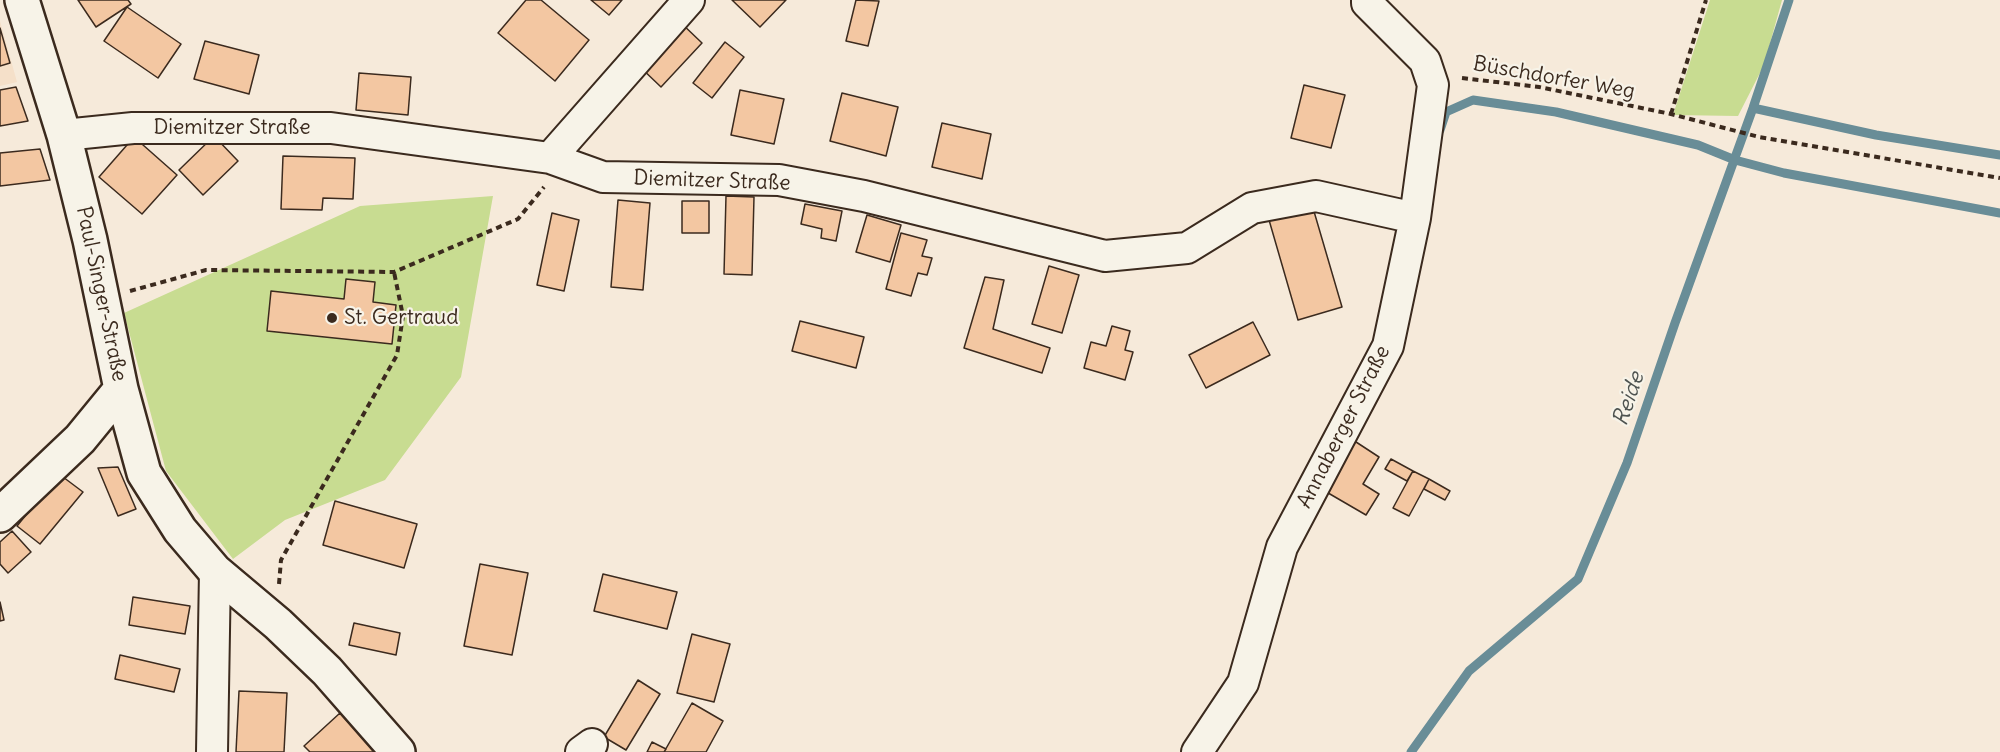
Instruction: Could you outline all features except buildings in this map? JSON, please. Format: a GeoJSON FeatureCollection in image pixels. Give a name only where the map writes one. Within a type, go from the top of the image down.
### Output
{"type":"FeatureCollection","features":[{"type":"Feature","properties":{"kind":"street","name":"Paul-Singer-Straße"},"geometry":{"type":"LineString","coordinates":[[22,0],[64,135],[90,240],[121,389],[144,473],[180,530],[215,571],[278,624],[327,671],[398,752]]}},
{"type":"Feature","properties":{"kind":"street"},"geometry":{"type":"LineString","coordinates":[[550,158],[689,0]]}},
{"type":"Feature","properties":{"kind":"street"},"geometry":{"type":"LineString","coordinates":[[1366,1],[1425,61],[1433,84]]}},
{"type":"Feature","properties":{"kind":"street","name":"Annaberger Straße"},"geometry":{"type":"LineString","coordinates":[[1197,752],[1243,683],[1282,547],[1388,346],[1415,218],[1433,84]]}},
{"type":"Feature","properties":{"kind":"street","name":"Diemitzer Straße"},"geometry":{"type":"LineString","coordinates":[[64,135],[133,128],[331,128],[550,158],[603,177],[779,180],[864,196],[1105,256],[1187,248],[1252,208],[1316,195],[1415,218]]}},
{"type":"Feature","properties":{"kind":"street"},"geometry":{"type":"LineString","coordinates":[[0,515],[80,439],[121,389]]}},
{"type":"Feature","properties":{"kind":"street"},"geometry":{"type":"LineString","coordinates":[[212,752],[215,571]]}},
{"type":"Feature","properties":{"kind":"path"},"geometry":{"type":"LineString","coordinates":[[1671,114],[1706,0]]}},
{"type":"Feature","properties":{"kind":"path","name":"Büschdorfer Weg"},"geometry":{"type":"LineString","coordinates":[[1433,84],[1456,77],[1527,85],[1671,114],[1759,137],[2000,178]]}},
{"type":"Feature","properties":{"kind":"path"},"geometry":{"type":"LineString","coordinates":[[103,299],[206,270],[394,272],[518,219],[546,185],[550,158]]}},
{"type":"Feature","properties":{"kind":"path"},"geometry":{"type":"LineString","coordinates":[[278,624],[280,560],[397,355],[403,316],[394,272]]}},
{"type":"Feature","properties":{"kind":"shaded area"},"geometry":{"type":"Polygon","coordinates":[[[0,21],[17,82],[0,86],[0,21]]]}},
{"type":"Feature","properties":{"kind":"green space"},"geometry":{"type":"Polygon","coordinates":[[[1710,0],[1782,0],[1764,65],[1738,116],[1673,115],[1710,0]]]}},
{"type":"Feature","properties":{"kind":"green space"},"geometry":{"type":"Polygon","coordinates":[[[493,196],[461,377],[385,480],[285,520],[233,559],[166,471],[124,313],[360,206],[493,196]]]}},
{"type":"Feature","properties":{"kind":"waterway","name":"Reide"},"geometry":{"type":"LineString","coordinates":[[1411,752],[1469,671],[1578,579],[1627,463],[1789,0]]}},
{"type":"Feature","properties":{"kind":"waterway"},"geometry":{"type":"LineString","coordinates":[[1440,130],[1446,112],[1473,100],[1556,112],[1698,145],[1735,160],[1784,173],[2000,213]]}},
{"type":"Feature","properties":{"kind":"waterway"},"geometry":{"type":"LineString","coordinates":[[1753,108],[1876,135],[2000,155]]}},
{"type":"Feature","properties":{"kind":"place","name":"St. Gertraud"},"geometry":{"type":"Point","coordinates":[332,318]}}]}
